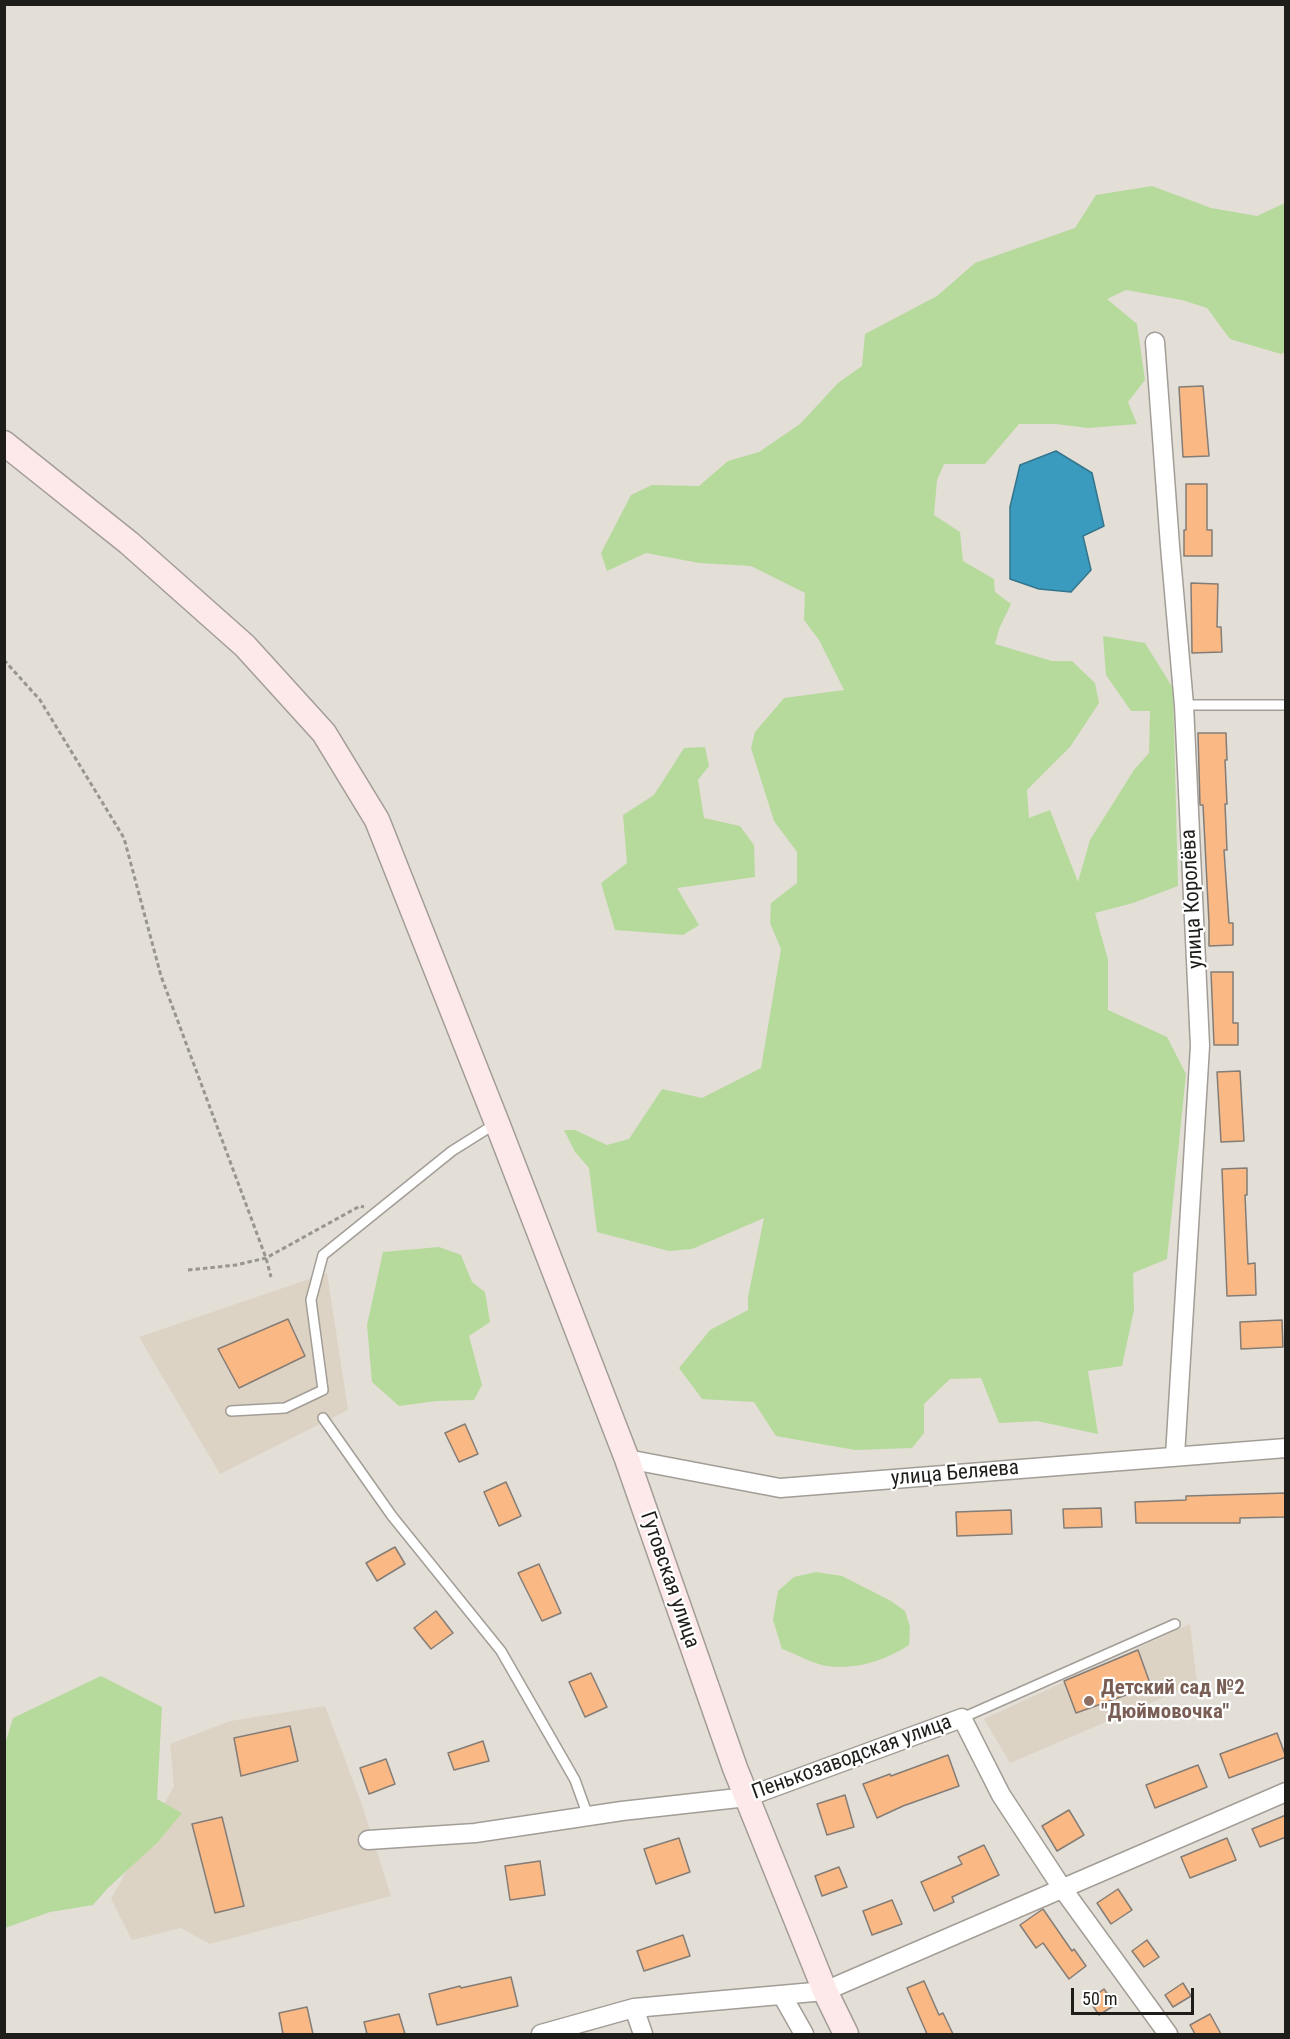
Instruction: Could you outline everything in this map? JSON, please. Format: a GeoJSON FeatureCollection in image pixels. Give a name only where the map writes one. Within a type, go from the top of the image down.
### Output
{"type":"FeatureCollection","features":[{"type":"Feature","properties":{"kind":"street","name":"улица Королёва"},"geometry":{"type":"LineString","coordinates":[[1155,342],[1184,705],[1200,1046],[1175,1456]]}},
{"type":"Feature","properties":{"kind":"street","name":"Гутовская улица"},"geometry":{"type":"LineString","coordinates":[[4,443],[129,543],[245,646],[324,733],[377,820],[498,1123],[627,1459],[747,1797],[825,1991],[846,2034]]}},
{"type":"Feature","properties":{"kind":"street","name":"улица Беляева"},"geometry":{"type":"LineString","coordinates":[[627,1459],[780,1488],[1286,1448]]}},
{"type":"Feature","properties":{"kind":"street","name":"Пенькозаводская улица"},"geometry":{"type":"LineString","coordinates":[[368,1840],[475,1833],[588,1816],[747,1797],[962,1718],[1001,1796],[1062,1888],[1168,2034]]}},
{"type":"Feature","properties":{"kind":"street"},"geometry":{"type":"LineString","coordinates":[[542,2034],[634,2008],[825,1991],[1286,1792]]}},
{"type":"Feature","properties":{"kind":"street"},"geometry":{"type":"LineString","coordinates":[[782,1995],[804,2034]]}},
{"type":"Feature","properties":{"kind":"street"},"geometry":{"type":"LineString","coordinates":[[634,2008],[643,2034]]}},
{"type":"Feature","properties":{"kind":"lane"},"geometry":{"type":"LineString","coordinates":[[1184,705],[1286,705]]}},
{"type":"Feature","properties":{"kind":"lane"},"geometry":{"type":"LineString","coordinates":[[231,1412],[285,1408],[323,1390],[311,1300],[323,1256],[452,1151],[498,1123]]}},
{"type":"Feature","properties":{"kind":"lane"},"geometry":{"type":"LineString","coordinates":[[323,1418],[392,1516],[501,1651],[575,1780],[588,1816]]}},
{"type":"Feature","properties":{"kind":"lane"},"geometry":{"type":"LineString","coordinates":[[962,1718],[1175,1624]]}},
{"type":"Feature","properties":{"kind":"path"},"geometry":{"type":"LineString","coordinates":[[4,660],[40,700],[124,838],[161,976],[266,1258],[270,1277]]}},
{"type":"Feature","properties":{"kind":"path"},"geometry":{"type":"LineString","coordinates":[[188,1270],[236,1265],[266,1258],[360,1206],[377,1211]]}},
{"type":"Feature","properties":{"kind":"shaded area"},"geometry":{"type":"Polygon","coordinates":[[[327,1273],[348,1410],[220,1474],[139,1337],[327,1273]]]}},
{"type":"Feature","properties":{"kind":"shaded area","name":"Детский сад №2 \"Дюймовочка\""},"geometry":{"type":"Polygon","coordinates":[[[1190,1624],[1197,1683],[1010,1763],[984,1719],[1190,1624]]]}},
{"type":"Feature","properties":{"kind":"shaded area"},"geometry":{"type":"Polygon","coordinates":[[[325,1706],[362,1805],[391,1896],[210,1944],[181,1928],[132,1940],[111,1899],[174,1786],[170,1744],[230,1721],[325,1706]]]}},
{"type":"Feature","properties":{"kind":"green space"},"geometry":{"type":"Polygon","coordinates":[[[1152,186],[1211,208],[1257,216],[1285,203],[1285,352],[1281,354],[1230,339],[1207,308],[1182,300],[1126,290],[1107,299],[1137,324],[1145,380],[1128,402],[1137,424],[1088,428],[1056,424],[1019,424],[985,464],[944,464],[937,480],[934,515],[960,532],[963,561],[994,579],[995,592],[1011,604],[999,629],[995,644],[1052,661],[1072,661],[1095,683],[1099,703],[1070,747],[1027,790],[1029,818],[1050,810],[1078,882],[1090,840],[1134,770],[1149,753],[1150,711],[1131,711],[1106,675],[1103,636],[1145,643],[1173,688],[1178,886],[1133,903],[1095,913],[1108,960],[1108,1010],[1167,1037],[1186,1074],[1167,1259],[1133,1273],[1134,1310],[1122,1366],[1088,1371],[1098,1434],[1037,1421],[999,1423],[981,1378],[950,1379],[924,1404],[924,1433],[912,1448],[855,1450],[776,1436],[754,1402],[702,1399],[679,1368],[710,1330],[748,1310],[748,1297],[764,1218],[692,1249],[669,1251],[597,1232],[589,1168],[575,1152],[564,1130],[575,1130],[607,1145],[629,1139],[662,1089],[702,1098],[761,1068],[781,949],[770,923],[771,903],[797,883],[797,852],[774,821],[751,748],[755,732],[784,698],[844,690],[819,640],[804,620],[805,593],[751,566],[699,563],[646,553],[607,571],[601,553],[631,495],[652,485],[699,486],[728,461],[759,452],[800,424],[838,383],[862,366],[865,334],[937,296],[975,263],[1075,228],[1096,195],[1152,186]]]}},
{"type":"Feature","properties":{"kind":"green space"},"geometry":{"type":"Polygon","coordinates":[[[705,747],[709,766],[698,780],[704,818],[740,826],[754,845],[755,877],[677,888],[699,925],[683,935],[615,930],[601,883],[627,863],[623,815],[654,795],[684,748],[705,747]]]}},
{"type":"Feature","properties":{"kind":"green space"},"geometry":{"type":"Polygon","coordinates":[[[439,1247],[461,1255],[472,1282],[485,1292],[490,1322],[469,1336],[482,1385],[474,1400],[437,1401],[399,1406],[372,1382],[367,1325],[383,1252],[439,1247]]]}},
{"type":"Feature","properties":{"kind":"green space"},"geometry":{"type":"Polygon","coordinates":[[[816,1572],[842,1576],[891,1601],[905,1611],[910,1627],[909,1645],[880,1660],[848,1667],[820,1665],[782,1649],[773,1620],[778,1591],[794,1577],[816,1572]]]}},
{"type":"Feature","properties":{"kind":"green space"},"geometry":{"type":"Polygon","coordinates":[[[101,1676],[162,1707],[157,1799],[182,1813],[158,1842],[93,1905],[50,1912],[5,1928],[4,1747],[13,1718],[101,1676]]]}},
{"type":"Feature","properties":{"kind":"water"},"geometry":{"type":"Polygon","coordinates":[[[1056,451],[1092,473],[1104,526],[1083,536],[1091,570],[1071,592],[1039,589],[1010,579],[1010,507],[1020,465],[1056,451]]]}},
{"type":"Feature","properties":{"kind":"building"},"geometry":{"type":"Polygon","coordinates":[[[1203,386],[1209,456],[1183,457],[1179,387],[1203,386]]]}},
{"type":"Feature","properties":{"kind":"building"},"geometry":{"type":"Polygon","coordinates":[[[1186,484],[1207,484],[1207,530],[1212,530],[1212,556],[1184,556],[1186,484]]]}},
{"type":"Feature","properties":{"kind":"building"},"geometry":{"type":"Polygon","coordinates":[[[1191,583],[1218,584],[1217,627],[1221,627],[1222,652],[1192,653],[1191,583]]]}},
{"type":"Feature","properties":{"kind":"building"},"geometry":{"type":"Polygon","coordinates":[[[1198,733],[1226,733],[1227,850],[1224,850],[1229,923],[1233,923],[1233,945],[1209,946],[1198,733]]]}},
{"type":"Feature","properties":{"kind":"building"},"geometry":{"type":"Polygon","coordinates":[[[1211,972],[1233,972],[1233,1023],[1238,1023],[1238,1045],[1214,1045],[1211,972]]]}},
{"type":"Feature","properties":{"kind":"building"},"geometry":{"type":"Polygon","coordinates":[[[1240,1071],[1244,1141],[1221,1142],[1217,1072],[1240,1071]]]}},
{"type":"Feature","properties":{"kind":"building"},"geometry":{"type":"Polygon","coordinates":[[[1247,1168],[1247,1195],[1245,1195],[1248,1264],[1255,1263],[1256,1295],[1227,1296],[1222,1169],[1247,1168]]]}},
{"type":"Feature","properties":{"kind":"building"},"geometry":{"type":"Polygon","coordinates":[[[288,1319],[305,1356],[239,1388],[218,1349],[288,1319]]]}},
{"type":"Feature","properties":{"kind":"building"},"geometry":{"type":"Polygon","coordinates":[[[1282,1320],[1283,1347],[1241,1349],[1240,1322],[1282,1320]]]}},
{"type":"Feature","properties":{"kind":"building"},"geometry":{"type":"Polygon","coordinates":[[[465,1424],[478,1454],[459,1462],[445,1433],[465,1424]]]}},
{"type":"Feature","properties":{"kind":"building"},"geometry":{"type":"Polygon","coordinates":[[[506,1482],[521,1516],[499,1526],[484,1492],[506,1482]]]}},
{"type":"Feature","properties":{"kind":"building"},"geometry":{"type":"Polygon","coordinates":[[[1286,1493],[1286,1517],[1240,1518],[1240,1523],[1136,1523],[1135,1502],[1186,1500],[1186,1496],[1286,1493]]]}},
{"type":"Feature","properties":{"kind":"building"},"geometry":{"type":"Polygon","coordinates":[[[1101,1508],[1102,1527],[1064,1528],[1063,1509],[1101,1508]]]}},
{"type":"Feature","properties":{"kind":"building"},"geometry":{"type":"Polygon","coordinates":[[[1011,1510],[1012,1534],[957,1536],[956,1512],[1011,1510]]]}},
{"type":"Feature","properties":{"kind":"building"},"geometry":{"type":"Polygon","coordinates":[[[395,1547],[405,1564],[377,1581],[366,1563],[395,1547]]]}},
{"type":"Feature","properties":{"kind":"building"},"geometry":{"type":"Polygon","coordinates":[[[539,1564],[561,1613],[542,1621],[518,1573],[539,1564]]]}},
{"type":"Feature","properties":{"kind":"building"},"geometry":{"type":"Polygon","coordinates":[[[436,1611],[453,1633],[431,1649],[414,1628],[436,1611]]]}},
{"type":"Feature","properties":{"kind":"building"},"geometry":{"type":"Polygon","coordinates":[[[1138,1650],[1151,1686],[1076,1713],[1064,1681],[1138,1650]]]}},
{"type":"Feature","properties":{"kind":"building"},"geometry":{"type":"Polygon","coordinates":[[[591,1673],[607,1707],[585,1717],[569,1682],[591,1673]]]}},
{"type":"Feature","properties":{"kind":"building"},"geometry":{"type":"Polygon","coordinates":[[[290,1726],[298,1761],[241,1776],[234,1738],[290,1726]]]}},
{"type":"Feature","properties":{"kind":"building"},"geometry":{"type":"Polygon","coordinates":[[[1277,1733],[1286,1757],[1229,1778],[1220,1754],[1277,1733]]]}},
{"type":"Feature","properties":{"kind":"building"},"geometry":{"type":"Polygon","coordinates":[[[483,1741],[489,1761],[454,1770],[448,1753],[483,1741]]]}},
{"type":"Feature","properties":{"kind":"building"},"geometry":{"type":"Polygon","coordinates":[[[948,1755],[959,1786],[877,1818],[863,1784],[948,1755]]]}},
{"type":"Feature","properties":{"kind":"building"},"geometry":{"type":"Polygon","coordinates":[[[386,1759],[395,1784],[369,1794],[360,1768],[386,1759]]]}},
{"type":"Feature","properties":{"kind":"building"},"geometry":{"type":"Polygon","coordinates":[[[1198,1765],[1207,1787],[1155,1808],[1146,1785],[1198,1765]]]}},
{"type":"Feature","properties":{"kind":"building"},"geometry":{"type":"Polygon","coordinates":[[[845,1795],[854,1827],[827,1835],[817,1804],[845,1795]]]}},
{"type":"Feature","properties":{"kind":"building"},"geometry":{"type":"Polygon","coordinates":[[[1069,1810],[1084,1835],[1057,1851],[1042,1826],[1069,1810]]]}},
{"type":"Feature","properties":{"kind":"building"},"geometry":{"type":"Polygon","coordinates":[[[1286,1815],[1286,1837],[1260,1847],[1252,1829],[1286,1815]]]}},
{"type":"Feature","properties":{"kind":"building"},"geometry":{"type":"Polygon","coordinates":[[[222,1817],[244,1906],[215,1913],[192,1824],[222,1817]]]}},
{"type":"Feature","properties":{"kind":"building"},"geometry":{"type":"Polygon","coordinates":[[[679,1838],[690,1872],[656,1884],[644,1849],[679,1838]]]}},
{"type":"Feature","properties":{"kind":"building"},"geometry":{"type":"Polygon","coordinates":[[[1227,1838],[1236,1860],[1190,1878],[1181,1857],[1227,1838]]]}},
{"type":"Feature","properties":{"kind":"building"},"geometry":{"type":"Polygon","coordinates":[[[984,1845],[999,1875],[952,1897],[954,1902],[934,1911],[921,1882],[962,1864],[958,1857],[984,1845]]]}},
{"type":"Feature","properties":{"kind":"building"},"geometry":{"type":"Polygon","coordinates":[[[540,1861],[545,1895],[510,1900],[505,1866],[540,1861]]]}},
{"type":"Feature","properties":{"kind":"building"},"geometry":{"type":"Polygon","coordinates":[[[839,1867],[847,1887],[822,1896],[815,1876],[839,1867]]]}},
{"type":"Feature","properties":{"kind":"building"},"geometry":{"type":"Polygon","coordinates":[[[1118,1889],[1132,1910],[1111,1924],[1097,1903],[1118,1889]]]}},
{"type":"Feature","properties":{"kind":"building"},"geometry":{"type":"Polygon","coordinates":[[[892,1900],[902,1924],[872,1935],[863,1911],[892,1900]]]}},
{"type":"Feature","properties":{"kind":"building"},"geometry":{"type":"Polygon","coordinates":[[[1043,1909],[1072,1951],[1074,1949],[1086,1966],[1069,1979],[1043,1943],[1036,1948],[1020,1925],[1043,1909]]]}},
{"type":"Feature","properties":{"kind":"building"},"geometry":{"type":"Polygon","coordinates":[[[683,1935],[690,1956],[644,1971],[637,1951],[683,1935]]]}},
{"type":"Feature","properties":{"kind":"building"},"geometry":{"type":"Polygon","coordinates":[[[1147,1940],[1159,1957],[1144,1967],[1132,1951],[1147,1940]]]}},
{"type":"Feature","properties":{"kind":"building"},"geometry":{"type":"Polygon","coordinates":[[[511,1977],[518,2006],[437,2025],[429,1994],[511,1977]]]}},
{"type":"Feature","properties":{"kind":"building"},"geometry":{"type":"Polygon","coordinates":[[[924,1981],[939,2015],[943,2013],[953,2034],[927,2034],[907,1988],[924,1981]]]}},
{"type":"Feature","properties":{"kind":"building"},"geometry":{"type":"Polygon","coordinates":[[[1183,1983],[1191,1996],[1173,2007],[1165,1995],[1183,1983]]]}},
{"type":"Feature","properties":{"kind":"building"},"geometry":{"type":"Polygon","coordinates":[[[1104,1989],[1115,2005],[1099,2015],[1089,2000],[1104,1989]]]}},
{"type":"Feature","properties":{"kind":"building"},"geometry":{"type":"Polygon","coordinates":[[[307,2007],[313,2034],[283,2034],[279,2013],[307,2007]]]}},
{"type":"Feature","properties":{"kind":"building"},"geometry":{"type":"Polygon","coordinates":[[[399,2014],[405,2034],[367,2034],[364,2022],[399,2014]]]}},
{"type":"Feature","properties":{"kind":"building"},"geometry":{"type":"Polygon","coordinates":[[[1210,2014],[1221,2034],[1195,2034],[1190,2025],[1210,2014]]]}},
{"type":"Feature","properties":{"kind":"place","name":"Детский сад №2 \"Дюймовочка\""},"geometry":{"type":"Point","coordinates":[1089,1701]}}]}
